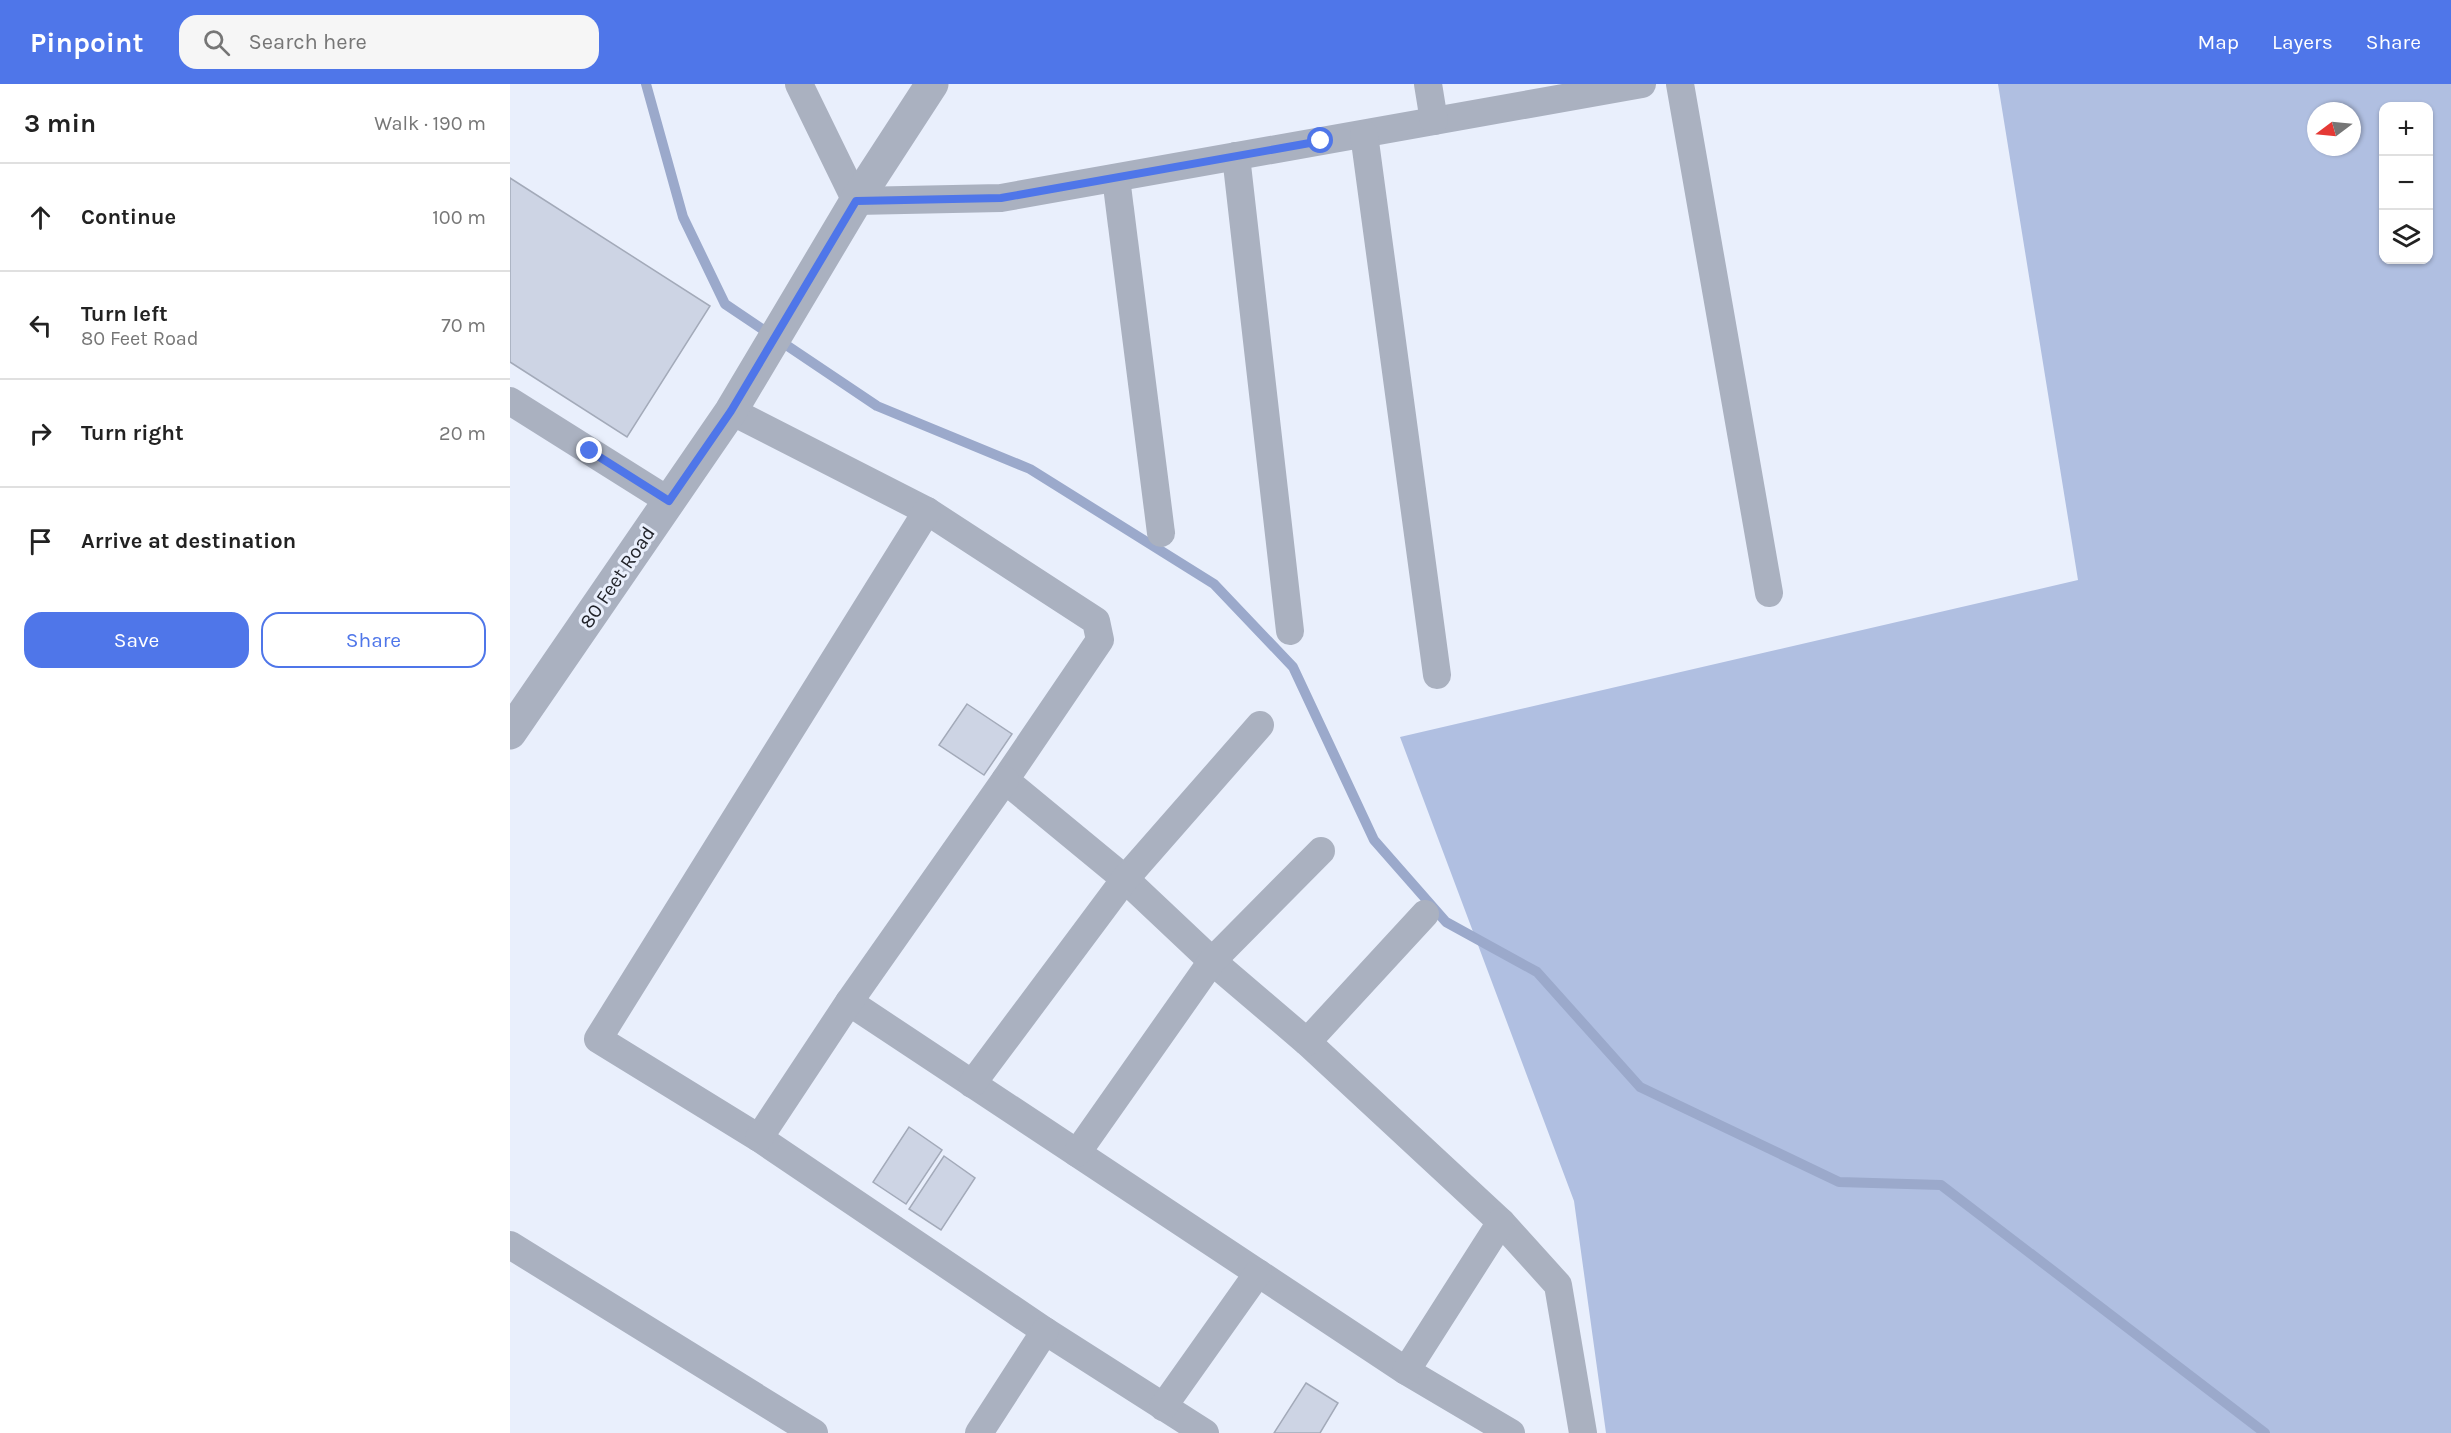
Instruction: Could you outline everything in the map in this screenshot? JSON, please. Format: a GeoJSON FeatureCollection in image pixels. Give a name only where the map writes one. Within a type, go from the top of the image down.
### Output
{"type":"FeatureCollection","features":[{"type":"Feature","properties":{"kind":"street"},"geometry":{"type":"LineString","coordinates":[[799,84],[856,201],[1001,198],[1434,121],[1526,94],[1642,84]]}},
{"type":"Feature","properties":{"kind":"street","name":"80 Feet Road"},"geometry":{"type":"LineString","coordinates":[[510,734],[731,411],[856,201],[932,84]]}},
{"type":"Feature","properties":{"kind":"street"},"geometry":{"type":"LineString","coordinates":[[1428,84],[1434,121]]}},
{"type":"Feature","properties":{"kind":"street"},"geometry":{"type":"LineString","coordinates":[[1680,84],[1769,593]]}},
{"type":"Feature","properties":{"kind":"street"},"geometry":{"type":"LineString","coordinates":[[1364,134],[1437,675]]}},
{"type":"Feature","properties":{"kind":"street"},"geometry":{"type":"LineString","coordinates":[[1236,156],[1290,631]]}},
{"type":"Feature","properties":{"kind":"street"},"geometry":{"type":"LineString","coordinates":[[1116,178],[1161,533]]}},
{"type":"Feature","properties":{"kind":"street"},"geometry":{"type":"LineString","coordinates":[[510,401],[669,501]]}},
{"type":"Feature","properties":{"kind":"street"},"geometry":{"type":"LineString","coordinates":[[731,411],[927,511],[1096,621],[1100,640],[849,1002],[759,1138]]}},
{"type":"Feature","properties":{"kind":"street"},"geometry":{"type":"LineString","coordinates":[[927,511],[598,1039],[759,1138],[1046,1331],[1205,1433]]}},
{"type":"Feature","properties":{"kind":"street"},"geometry":{"type":"LineString","coordinates":[[972,1084],[1125,879],[1260,725]]}},
{"type":"Feature","properties":{"kind":"street"},"geometry":{"type":"LineString","coordinates":[[1005,780],[1125,879],[1212,961],[1307,1042],[1501,1222],[1558,1284],[1583,1433]]}},
{"type":"Feature","properties":{"kind":"street"},"geometry":{"type":"LineString","coordinates":[[1077,1153],[1212,961],[1321,851]]}},
{"type":"Feature","properties":{"kind":"street"},"geometry":{"type":"LineString","coordinates":[[1307,1042],[1425,914]]}},
{"type":"Feature","properties":{"kind":"street"},"geometry":{"type":"LineString","coordinates":[[849,1002],[1406,1371],[1511,1433]]}},
{"type":"Feature","properties":{"kind":"street"},"geometry":{"type":"LineString","coordinates":[[1406,1371],[1501,1222]]}},
{"type":"Feature","properties":{"kind":"street"},"geometry":{"type":"LineString","coordinates":[[510,1245],[814,1433]]}},
{"type":"Feature","properties":{"kind":"street"},"geometry":{"type":"LineString","coordinates":[[1163,1407],[1258,1273]]}},
{"type":"Feature","properties":{"kind":"street"},"geometry":{"type":"LineString","coordinates":[[979,1433],[1046,1331]]}},
{"type":"Feature","properties":{"kind":"shaded area"},"geometry":{"type":"Polygon","coordinates":[[[1998,84],[2451,84],[2451,1433],[1606,1433],[1574,1201],[1400,737],[2078,580],[1998,84]]]}},
{"type":"Feature","properties":{"kind":"building"},"geometry":{"type":"Polygon","coordinates":[[[510,178],[710,306],[627,437],[510,362],[510,178]]]}},
{"type":"Feature","properties":{"kind":"building"},"geometry":{"type":"Polygon","coordinates":[[[967,704],[1012,734],[984,775],[939,745],[967,704]]]}},
{"type":"Feature","properties":{"kind":"building"},"geometry":{"type":"Polygon","coordinates":[[[909,1127],[942,1150],[906,1204],[873,1182],[909,1127]]]}},
{"type":"Feature","properties":{"kind":"building"},"geometry":{"type":"Polygon","coordinates":[[[944,1156],[975,1178],[941,1230],[909,1209],[944,1156]]]}},
{"type":"Feature","properties":{"kind":"building"},"geometry":{"type":"Polygon","coordinates":[[[1306,1383],[1338,1403],[1320,1433],[1274,1433],[1306,1383]]]}},
{"type":"Feature","properties":{"kind":"waterway"},"geometry":{"type":"LineString","coordinates":[[646,84],[683,217],[725,304],[877,406],[1030,469],[1214,584],[1293,667],[1374,840],[1446,922],[1537,972],[1640,1087],[1839,1182],[1941,1185],[2265,1433]]}},
{"type":"Feature","properties":{"kind":"route"},"geometry":{"type":"LineString","coordinates":[[590,451],[669,501],[731,411],[856,201],[1001,198],[1321,141]]}}]}
